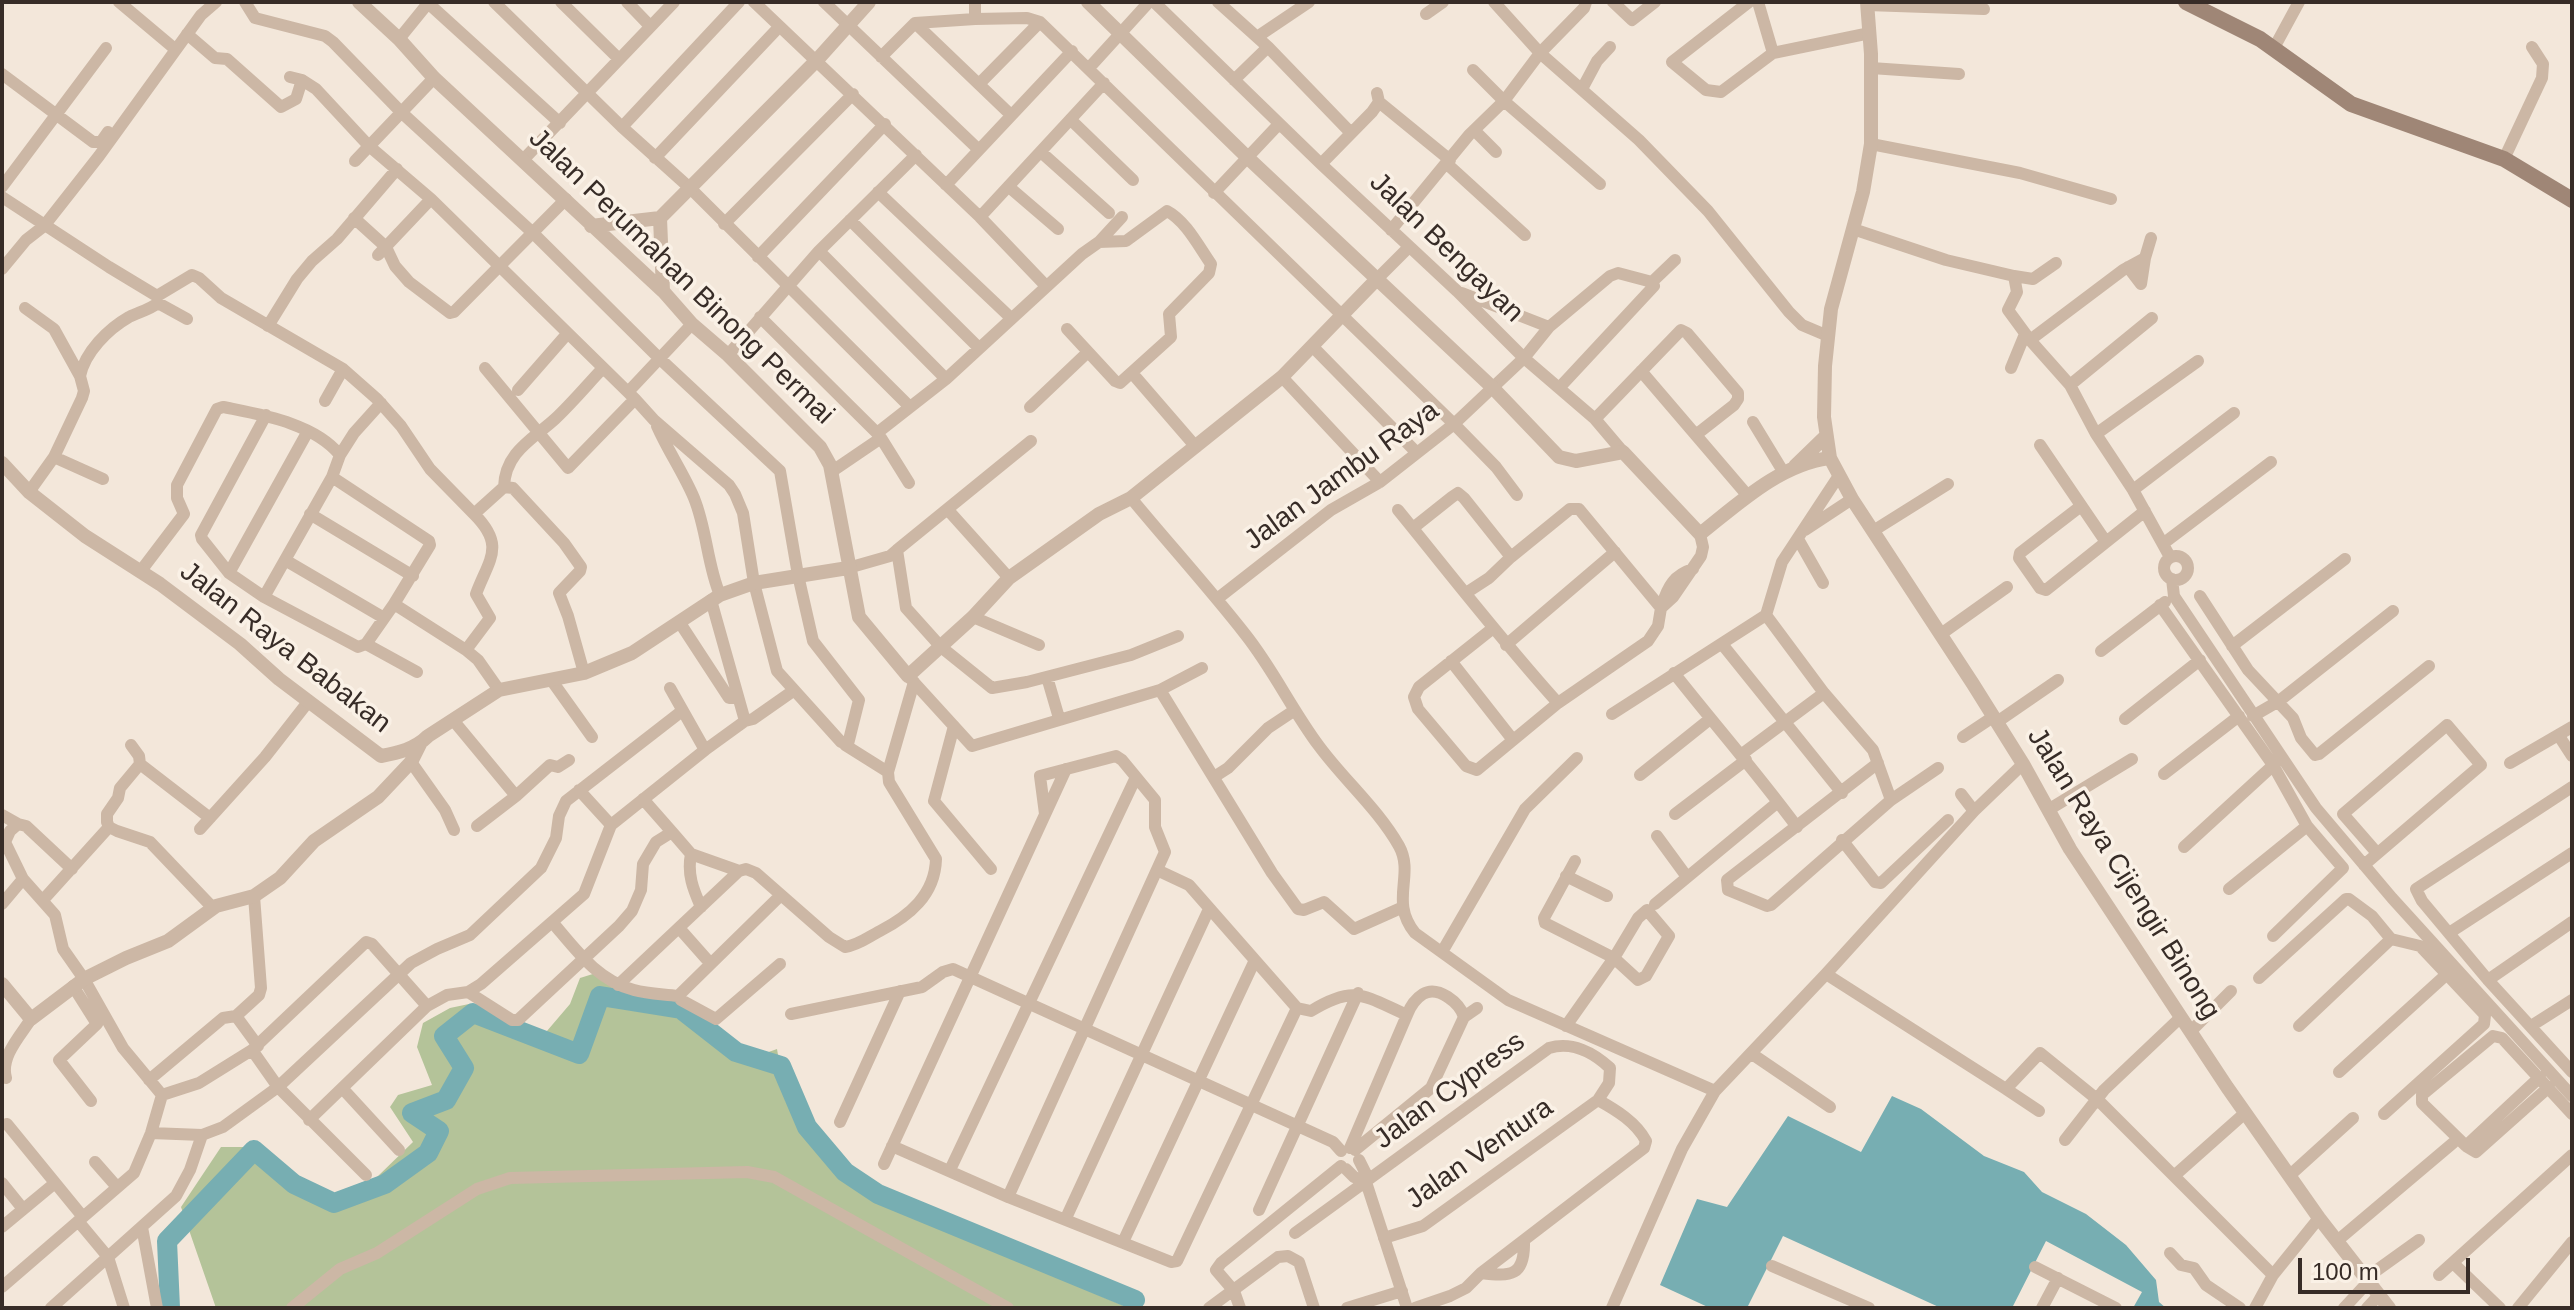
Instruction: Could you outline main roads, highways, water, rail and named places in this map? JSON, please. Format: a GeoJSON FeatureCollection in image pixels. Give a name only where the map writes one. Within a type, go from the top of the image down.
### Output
{"type":"FeatureCollection","features":[{"type":"Feature","properties":{"kind":"main road"},"geometry":{"type":"LineString","coordinates":[[2186,2],[2274,48],[2333,94],[2351,104],[2504,159],[2572,200]]}},
{"type":"Feature","properties":{"kind":"water"},"geometry":{"type":"Polygon","coordinates":[[[1892,1096],[1921,1109],[1984,1156],[2024,1172],[2042,1192],[2086,1214],[2126,1245],[2156,1280],[2159,1302],[2166,1308],[2133,1308],[2142,1292],[2046,1241],[2012,1308],[1941,1308],[1783,1236],[1748,1306],[1751,1308],[1710,1308],[1660,1285],[1697,1199],[1727,1207],[1788,1116],[1861,1152],[1892,1096]]]}},
{"type":"Feature","properties":{"kind":"waterway"},"geometry":{"type":"LineString","coordinates":[[170,1308],[167,1241],[254,1150],[294,1184],[334,1203],[385,1184],[428,1153],[439,1131],[412,1113],[446,1100],[464,1068],[444,1036],[473,1013],[579,1054],[600,996],[681,1009],[736,1052],[781,1066],[807,1127],[845,1172],[878,1194],[1135,1300]]}}]}
